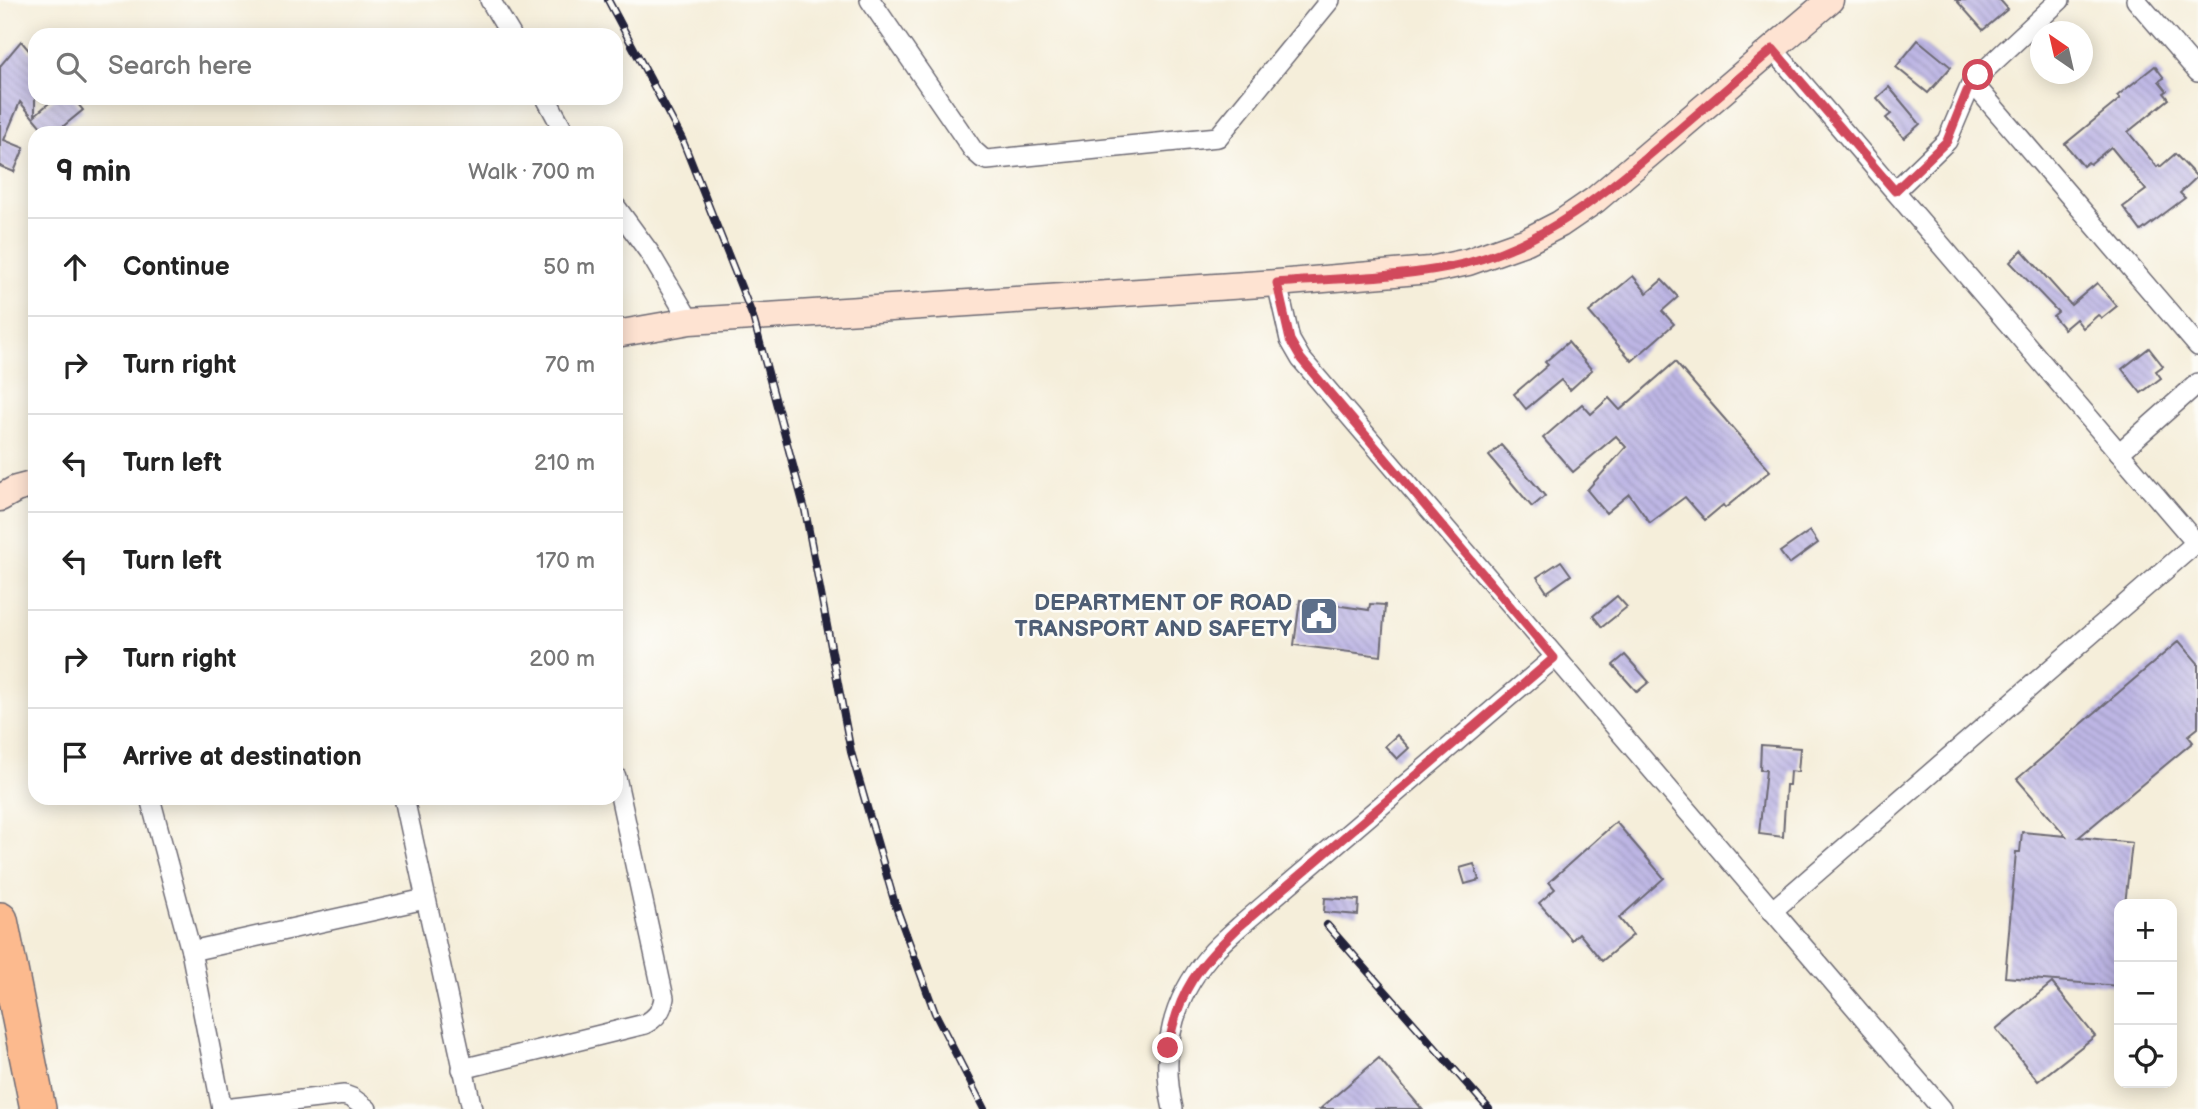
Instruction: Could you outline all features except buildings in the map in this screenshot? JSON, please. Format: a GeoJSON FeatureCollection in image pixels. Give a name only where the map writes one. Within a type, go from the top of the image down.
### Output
{"type":"FeatureCollection","features":[{"type":"Feature","properties":{"kind":"highway"},"geometry":{"type":"LineString","coordinates":[[0,920],[38,1109]]}},
{"type":"Feature","properties":{"kind":"street"},"geometry":{"type":"LineString","coordinates":[[490,0],[507,28]]}},
{"type":"Feature","properties":{"kind":"street"},"geometry":{"type":"LineString","coordinates":[[870,0],[974,150],[987,160],[1214,138],[1224,132],[1330,0]]}},
{"type":"Feature","properties":{"kind":"street"},"geometry":{"type":"LineString","coordinates":[[623,333],[690,321],[1277,283],[1430,270],[1468,262],[1527,241],[1560,224],[1595,200],[1830,0]]}},
{"type":"Feature","properties":{"kind":"street"},"geometry":{"type":"LineString","coordinates":[[1895,191],[1947,141],[1972,82],[2060,0]]}},
{"type":"Feature","properties":{"kind":"street"},"geometry":{"type":"LineString","coordinates":[[2136,0],[2198,72]]}},
{"type":"Feature","properties":{"kind":"street"},"geometry":{"type":"LineString","coordinates":[[1772,911],[2197,544],[1773,49]]}},
{"type":"Feature","properties":{"kind":"street"},"geometry":{"type":"LineString","coordinates":[[1972,82],[2198,346]]}},
{"type":"Feature","properties":{"kind":"street"},"geometry":{"type":"LineString","coordinates":[[550,105],[561,126]]}},
{"type":"Feature","properties":{"kind":"street"},"geometry":{"type":"LineString","coordinates":[[623,217],[649,252],[690,321]]}},
{"type":"Feature","properties":{"kind":"street"},"geometry":{"type":"LineString","coordinates":[[1277,283],[1290,340],[1301,359],[1942,1109]]}},
{"type":"Feature","properties":{"kind":"street"},"geometry":{"type":"LineString","coordinates":[[2119,453],[2198,383]]}},
{"type":"Feature","properties":{"kind":"street"},"geometry":{"type":"LineString","coordinates":[[1172,1109],[1166,1071],[1174,1018],[1188,984],[1209,955],[1554,658]]}},
{"type":"Feature","properties":{"kind":"street"},"geometry":{"type":"LineString","coordinates":[[152,805],[191,951],[223,1109],[344,1096],[352,1098],[367,1109]]}},
{"type":"Feature","properties":{"kind":"street"},"geometry":{"type":"LineString","coordinates":[[405,805],[472,1109]]}},
{"type":"Feature","properties":{"kind":"street"},"geometry":{"type":"LineString","coordinates":[[462,1069],[645,1024],[658,1014],[663,1006],[664,998],[622,805]]}},
{"type":"Feature","properties":{"kind":"street"},"geometry":{"type":"LineString","coordinates":[[191,951],[425,899]]}},
{"type":"Feature","properties":{"kind":"railway"},"geometry":{"type":"LineString","coordinates":[[608,0],[623,28]]}},
{"type":"Feature","properties":{"kind":"railway"},"geometry":{"type":"LineString","coordinates":[[623,28],[682,139],[753,317],[805,510],[851,752],[895,904],[935,1013],[984,1109]]}},
{"type":"Feature","properties":{"kind":"railway"},"geometry":{"type":"LineString","coordinates":[[1327,925],[1489,1109]]}},
{"type":"Feature","properties":{"kind":"place","name":"DEPARTMENT OF ROAD TRANSPORT AND SAFETY"},"geometry":{"type":"Point","coordinates":[1319,616]}},
{"type":"Feature","properties":{"kind":"route"},"geometry":{"type":"LineString","coordinates":[[1168,1048],[1174,1018],[1188,984],[1209,955],[1554,658],[1301,359],[1290,340],[1277,283],[1430,270],[1468,262],[1527,241],[1560,224],[1595,200],[1773,49],[1895,191],[1942,148],[1952,133],[1967,91],[1978,75]]}}]}
